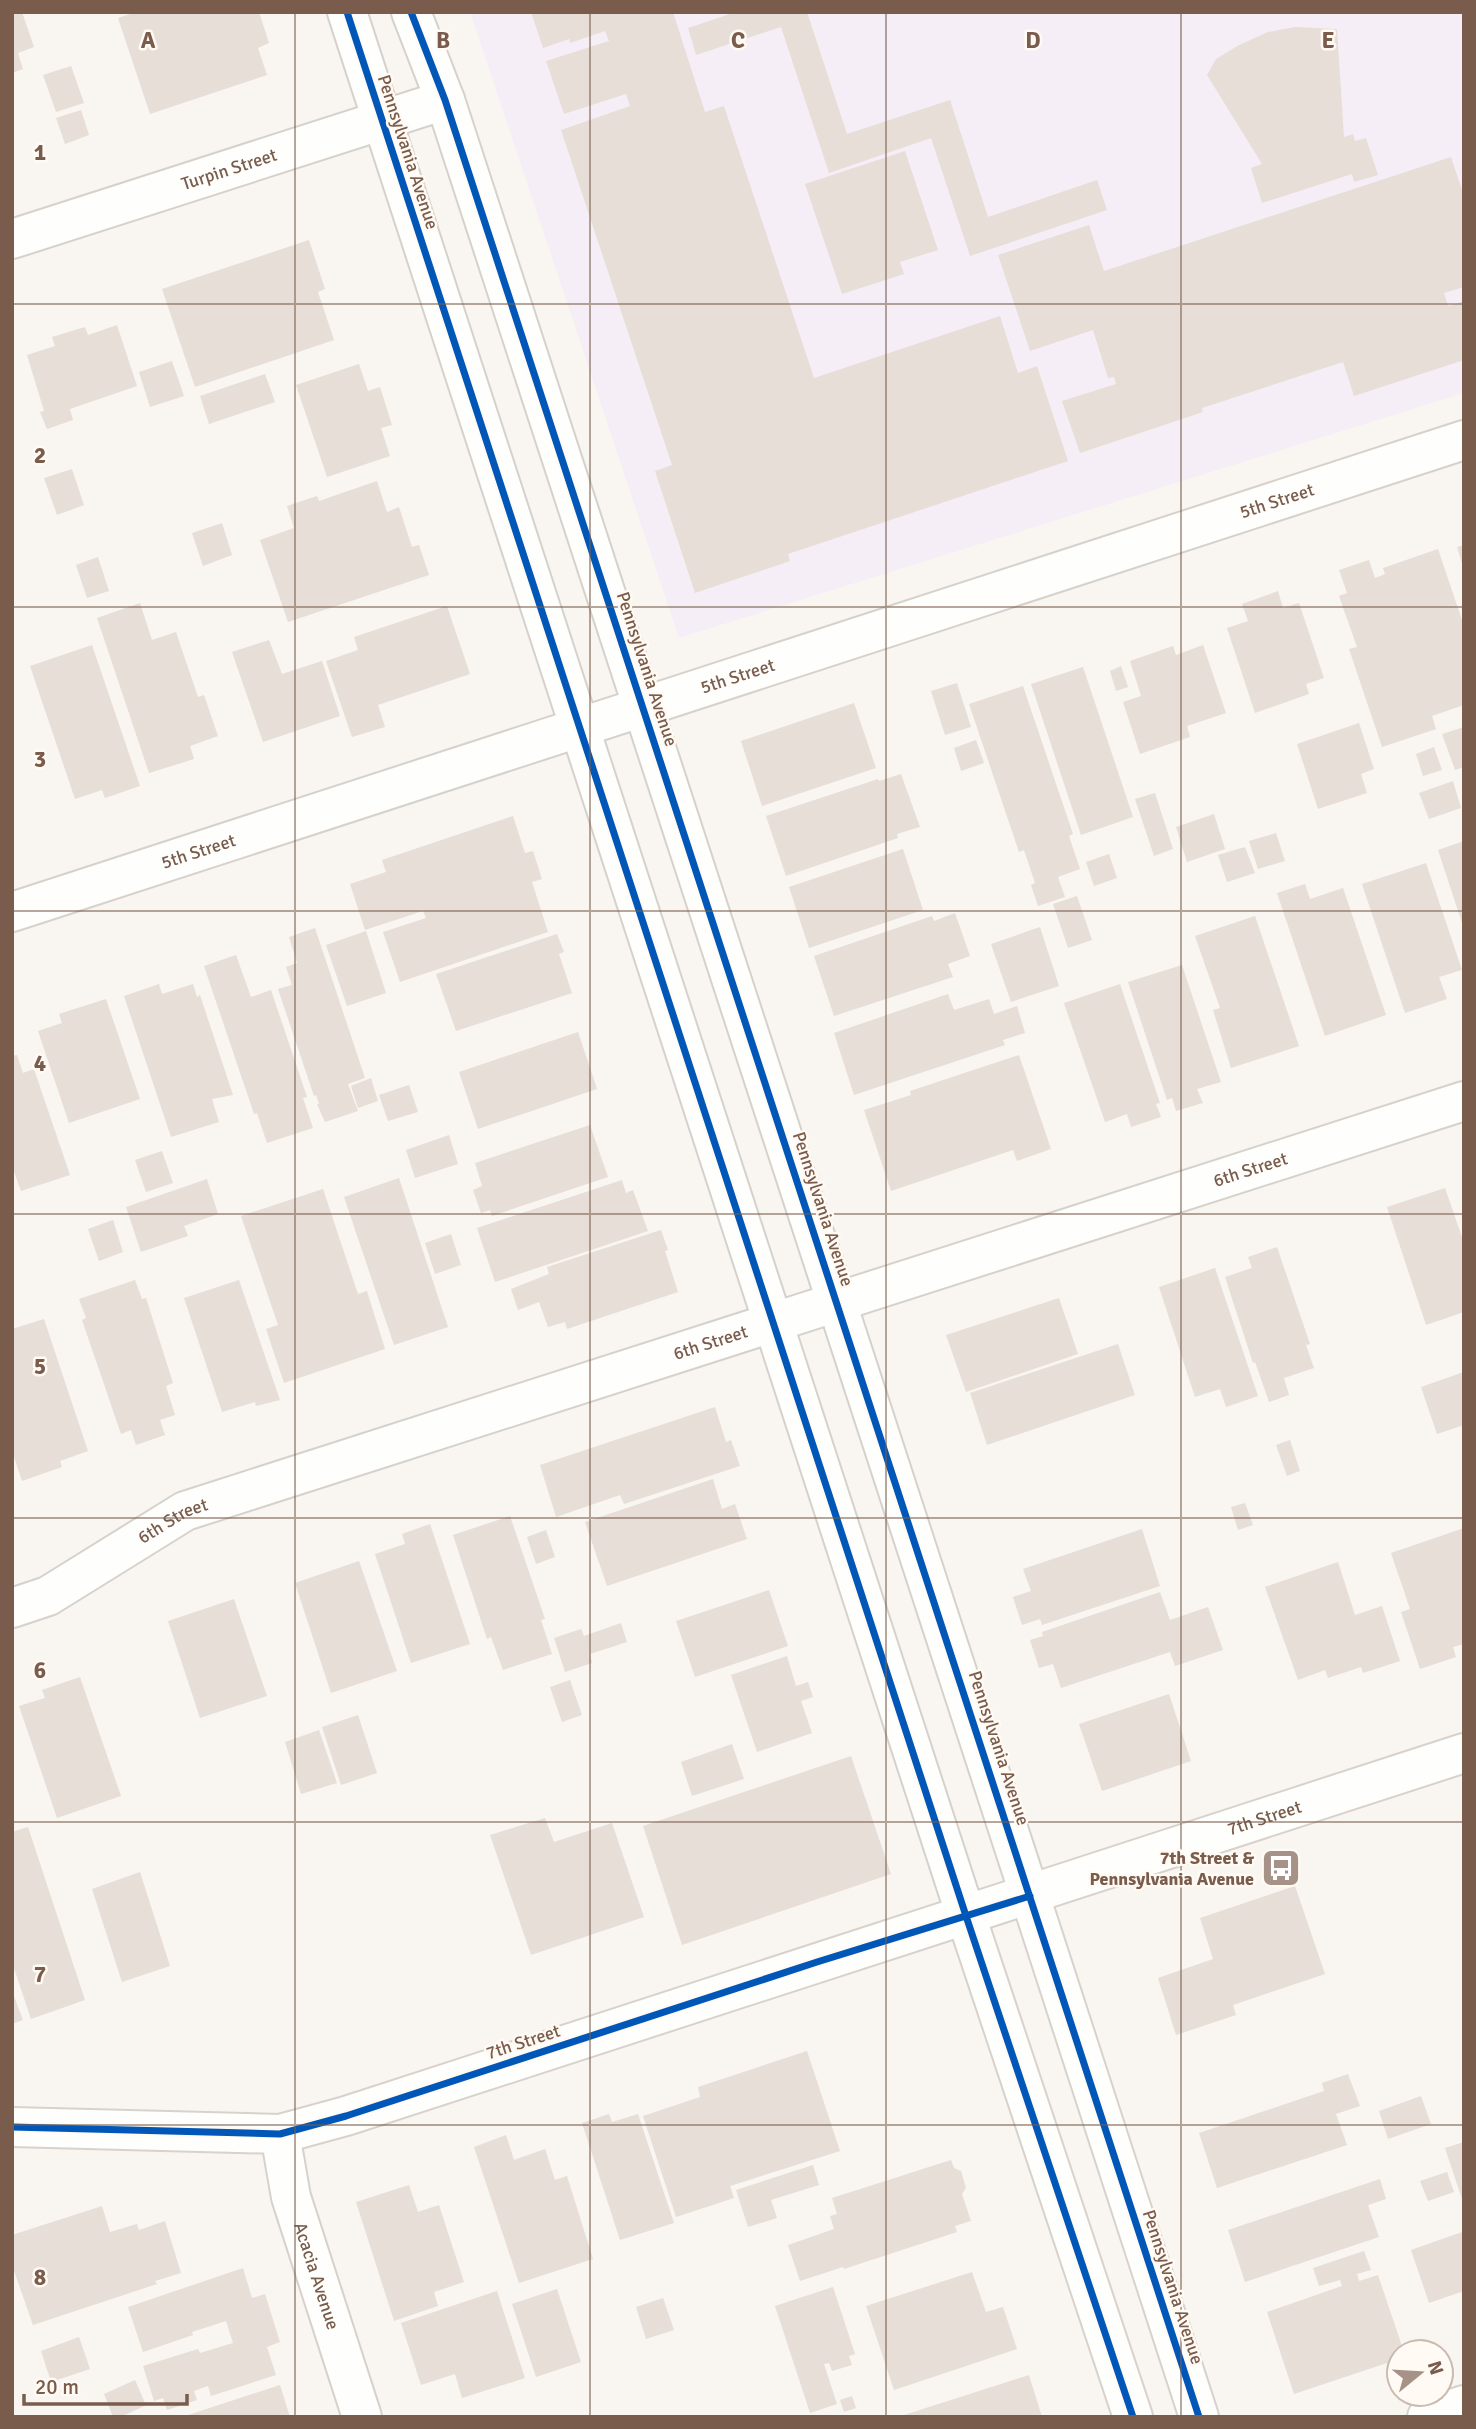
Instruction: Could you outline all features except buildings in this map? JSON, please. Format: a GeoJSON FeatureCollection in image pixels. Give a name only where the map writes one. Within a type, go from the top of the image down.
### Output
{"type":"FeatureCollection","features":[{"type":"Feature","properties":{"kind":"street","name":"Pennsylvania Avenue"},"geometry":{"type":"LineString","coordinates":[[347,12],[967,1916],[1133,2417]]}},
{"type":"Feature","properties":{"kind":"street","name":"Pennsylvania Avenue"},"geometry":{"type":"LineString","coordinates":[[411,12],[445,100],[1199,2417]]}},
{"type":"Feature","properties":{"kind":"street","name":"Turpin Street"},"geometry":{"type":"LineString","coordinates":[[12,239],[445,100]]}},
{"type":"Feature","properties":{"kind":"street","name":"5th Street"},"geometry":{"type":"LineString","coordinates":[[12,912],[1464,440]]}},
{"type":"Feature","properties":{"kind":"street","name":"6th Street"},"geometry":{"type":"LineString","coordinates":[[12,1608],[48,1596],[185,1511],[1464,1101]]}},
{"type":"Feature","properties":{"kind":"street","name":"7th Street"},"geometry":{"type":"LineString","coordinates":[[12,2127],[280,2134],[346,2116],[817,1962],[1030,1896],[1265,1816],[1464,1753]]}},
{"type":"Feature","properties":{"kind":"street","name":"Acacia Avenue"},"geometry":{"type":"LineString","coordinates":[[280,2134],[291,2197],[362,2417]]}},
{"type":"Feature","properties":{"kind":"street"},"geometry":{"type":"LineString","coordinates":[[1427,2417],[1464,2405]]}},
{"type":"Feature","properties":{"kind":"shaded area"},"geometry":{"type":"Polygon","coordinates":[[[470,12],[1464,12],[1464,393],[679,638],[470,12]]]}},
{"type":"Feature","properties":{"kind":"cycle path"},"geometry":{"type":"LineString","coordinates":[[347,12],[966,1916],[1133,2417]]}},
{"type":"Feature","properties":{"kind":"cycle path"},"geometry":{"type":"LineString","coordinates":[[411,12],[445,100],[1199,2417]]}},
{"type":"Feature","properties":{"kind":"cycle path"},"geometry":{"type":"LineString","coordinates":[[12,2127],[280,2134],[346,2116],[817,1962],[1030,1896]]}},
{"type":"Feature","properties":{"kind":"place","name":"7th Street & Pennsylvania Avenue"},"geometry":{"type":"Point","coordinates":[1281,1868]}}]}
